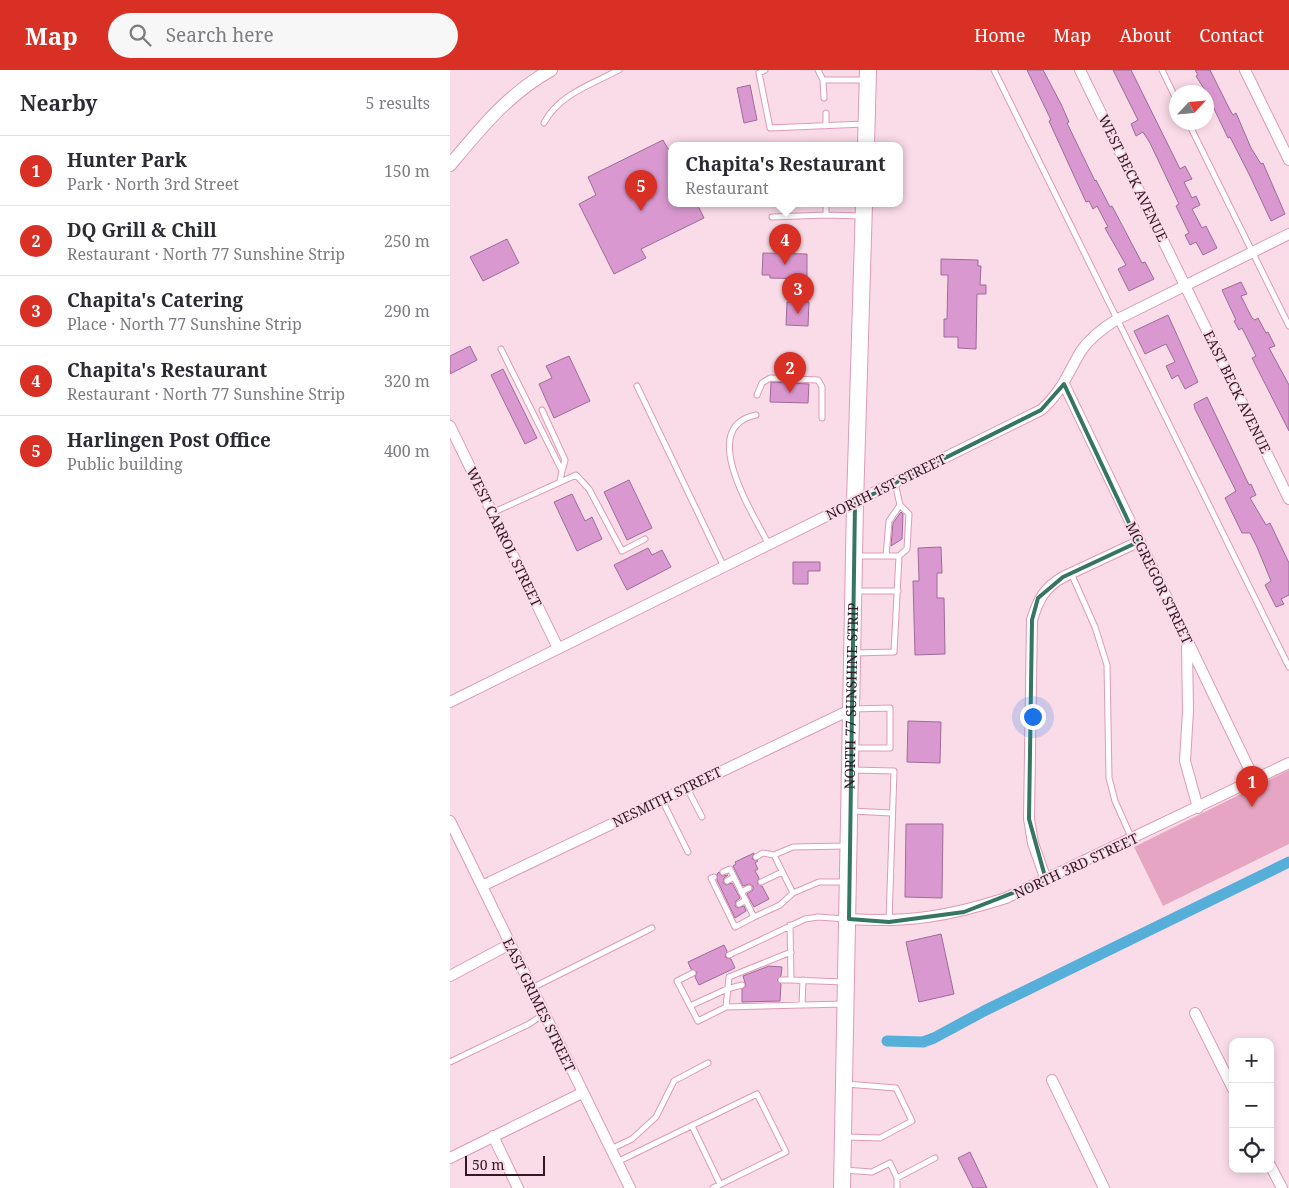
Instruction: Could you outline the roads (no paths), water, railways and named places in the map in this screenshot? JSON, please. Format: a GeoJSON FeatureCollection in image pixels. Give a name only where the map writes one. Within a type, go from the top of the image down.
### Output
{"type":"FeatureCollection","features":[{"type":"Feature","properties":{"kind":"main road"},"geometry":{"type":"LineString","coordinates":[[866,142],[867,75]]}},
{"type":"Feature","properties":{"kind":"main road","name":"NORTH 77 SUNSHINE STRIP"},"geometry":{"type":"LineString","coordinates":[[842,1188],[849,919],[855,502],[864,210]]}},
{"type":"Feature","properties":{"kind":"street"},"geometry":{"type":"LineString","coordinates":[[450,165],[491,115],[520,90],[551,70]]}},
{"type":"Feature","properties":{"kind":"street","name":"WEST BECK AVENUE"},"geometry":{"type":"LineString","coordinates":[[1080,70],[1185,286]]}},
{"type":"Feature","properties":{"kind":"street"},"geometry":{"type":"LineString","coordinates":[[1245,70],[1289,160]]}},
{"type":"Feature","properties":{"kind":"street","name":"NORTH 1ST STREET"},"geometry":{"type":"LineString","coordinates":[[451,699],[769,545],[1041,410],[1053,400],[1089,341],[1116,320],[1289,234]]}},
{"type":"Feature","properties":{"kind":"street","name":"EAST BECK AVENUE"},"geometry":{"type":"LineString","coordinates":[[1185,286],[1289,499]]}},
{"type":"Feature","properties":{"kind":"street","name":"MCGREGOR STREET"},"geometry":{"type":"LineString","coordinates":[[1064,384],[1138,542],[1255,781]]}},
{"type":"Feature","properties":{"kind":"street","name":"WEST CARROL STREET"},"geometry":{"type":"LineString","coordinates":[[450,426],[558,648]]}},
{"type":"Feature","properties":{"kind":"street"},"geometry":{"type":"LineString","coordinates":[[1046,880],[1035,849],[1029,818],[1032,620],[1038,598],[1053,582],[1138,542]]}},
{"type":"Feature","properties":{"kind":"street"},"geometry":{"type":"LineString","coordinates":[[1187,642],[1188,711],[1185,761],[1198,808]]}},
{"type":"Feature","properties":{"kind":"street","name":"NESMITH STREET"},"geometry":{"type":"LineString","coordinates":[[482,886],[852,708]]}},
{"type":"Feature","properties":{"kind":"street","name":"NORTH 3RD STREET"},"geometry":{"type":"LineString","coordinates":[[849,919],[889,922],[964,912],[1006,898],[1132,840],[1289,763]]}},
{"type":"Feature","properties":{"kind":"street","name":"EAST GRIMES STREET"},"geometry":{"type":"LineString","coordinates":[[450,821],[630,1188]]}},
{"type":"Feature","properties":{"kind":"street"},"geometry":{"type":"LineString","coordinates":[[450,976],[510,944]]}},
{"type":"Feature","properties":{"kind":"street"},"geometry":{"type":"LineString","coordinates":[[1195,1013],[1230,1083]]}},
{"type":"Feature","properties":{"kind":"street"},"geometry":{"type":"LineString","coordinates":[[1052,1080],[1104,1188]]}},
{"type":"Feature","properties":{"kind":"street"},"geometry":{"type":"LineString","coordinates":[[450,1158],[582,1093]]}},
{"type":"Feature","properties":{"kind":"street"},"geometry":{"type":"LineString","coordinates":[[492,1136],[518,1188]]}},
{"type":"Feature","properties":{"kind":"street"},"geometry":{"type":"LineString","coordinates":[[1274,1173],[1282,1188]]}},
{"type":"Feature","properties":{"kind":"lane"},"geometry":{"type":"LineString","coordinates":[[544,123],[550,111],[560,102],[619,70]]}},
{"type":"Feature","properties":{"kind":"lane"},"geometry":{"type":"LineString","coordinates":[[765,70],[759,73],[770,128],[866,124]]}},
{"type":"Feature","properties":{"kind":"lane"},"geometry":{"type":"LineString","coordinates":[[818,70],[823,80],[824,98]]}},
{"type":"Feature","properties":{"kind":"lane"},"geometry":{"type":"LineString","coordinates":[[994,70],[1289,667]]}},
{"type":"Feature","properties":{"kind":"lane"},"geometry":{"type":"LineString","coordinates":[[1162,70],[1169,85]]}},
{"type":"Feature","properties":{"kind":"lane"},"geometry":{"type":"LineString","coordinates":[[823,80],[867,75]]}},
{"type":"Feature","properties":{"kind":"lane"},"geometry":{"type":"LineString","coordinates":[[826,113],[826,126]]}},
{"type":"Feature","properties":{"kind":"lane"},"geometry":{"type":"LineString","coordinates":[[1192,130],[1289,326]]}},
{"type":"Feature","properties":{"kind":"lane"},"geometry":{"type":"LineString","coordinates":[[826,207],[826,215]]}},
{"type":"Feature","properties":{"kind":"lane"},"geometry":{"type":"LineString","coordinates":[[772,217],[826,215],[864,210]]}},
{"type":"Feature","properties":{"kind":"lane"},"geometry":{"type":"LineString","coordinates":[[501,350],[562,471]]}},
{"type":"Feature","properties":{"kind":"lane"},"geometry":{"type":"LineString","coordinates":[[757,395],[762,383],[770,378],[818,380],[822,387],[822,418]]}},
{"type":"Feature","properties":{"kind":"lane"},"geometry":{"type":"LineString","coordinates":[[637,386],[724,567]]}},
{"type":"Feature","properties":{"kind":"lane"},"geometry":{"type":"LineString","coordinates":[[542,410],[565,460],[560,481]]}},
{"type":"Feature","properties":{"kind":"lane"},"geometry":{"type":"LineString","coordinates":[[756,415],[744,418],[734,427],[730,456],[735,476],[769,545]]}},
{"type":"Feature","properties":{"kind":"lane"},"geometry":{"type":"LineString","coordinates":[[492,513],[576,475],[589,489],[622,551],[645,539]]}},
{"type":"Feature","properties":{"kind":"lane"},"geometry":{"type":"LineString","coordinates":[[854,556],[899,556],[907,549],[905,529],[909,514],[900,504],[895,483]]}},
{"type":"Feature","properties":{"kind":"lane"},"geometry":{"type":"LineString","coordinates":[[886,556],[889,521],[900,504]]}},
{"type":"Feature","properties":{"kind":"lane"},"geometry":{"type":"LineString","coordinates":[[853,653],[894,652],[899,556]]}},
{"type":"Feature","properties":{"kind":"lane"},"geometry":{"type":"LineString","coordinates":[[1071,573],[1097,633],[1108,665],[1110,778],[1115,800],[1132,840]]}},
{"type":"Feature","properties":{"kind":"lane"},"geometry":{"type":"LineString","coordinates":[[854,591],[898,591]]}},
{"type":"Feature","properties":{"kind":"lane"},"geometry":{"type":"LineString","coordinates":[[851,748],[890,748],[890,708],[852,708]]}},
{"type":"Feature","properties":{"kind":"lane"},"geometry":{"type":"LineString","coordinates":[[851,770],[894,771],[889,922]]}},
{"type":"Feature","properties":{"kind":"lane"},"geometry":{"type":"LineString","coordinates":[[687,788],[702,816]]}},
{"type":"Feature","properties":{"kind":"lane"},"geometry":{"type":"LineString","coordinates":[[662,800],[688,852]]}},
{"type":"Feature","properties":{"kind":"lane"},"geometry":{"type":"LineString","coordinates":[[850,811],[892,813]]}},
{"type":"Feature","properties":{"kind":"lane"},"geometry":{"type":"LineString","coordinates":[[756,857],[763,853],[774,855],[792,847],[820,845],[850,846]]}},
{"type":"Feature","properties":{"kind":"lane"},"geometry":{"type":"LineString","coordinates":[[774,855],[793,893]]}},
{"type":"Feature","properties":{"kind":"lane"},"geometry":{"type":"LineString","coordinates":[[723,872],[738,866]]}},
{"type":"Feature","properties":{"kind":"lane"},"geometry":{"type":"LineString","coordinates":[[730,869],[754,918]]}},
{"type":"Feature","properties":{"kind":"lane"},"geometry":{"type":"LineString","coordinates":[[761,882],[782,872]]}},
{"type":"Feature","properties":{"kind":"lane"},"geometry":{"type":"LineString","coordinates":[[714,877],[711,878],[717,886],[735,927],[780,905],[793,893],[819,882],[849,883]]}},
{"type":"Feature","properties":{"kind":"lane"},"geometry":{"type":"LineString","coordinates":[[728,881],[734,877]]}},
{"type":"Feature","properties":{"kind":"lane"},"geometry":{"type":"LineString","coordinates":[[733,892],[749,888]]}},
{"type":"Feature","properties":{"kind":"lane"},"geometry":{"type":"LineString","coordinates":[[739,904],[746,900]]}},
{"type":"Feature","properties":{"kind":"lane"},"geometry":{"type":"LineString","coordinates":[[729,955],[805,919],[818,917],[849,919]]}},
{"type":"Feature","properties":{"kind":"lane"},"geometry":{"type":"LineString","coordinates":[[790,925],[791,980]]}},
{"type":"Feature","properties":{"kind":"lane"},"geometry":{"type":"LineString","coordinates":[[531,988],[652,928]]}},
{"type":"Feature","properties":{"kind":"lane"},"geometry":{"type":"LineString","coordinates":[[726,1008],[726,990],[729,977],[791,952]]}},
{"type":"Feature","properties":{"kind":"lane"},"geometry":{"type":"LineString","coordinates":[[693,973],[677,981],[698,1021],[726,1008],[847,1004]]}},
{"type":"Feature","properties":{"kind":"lane"},"geometry":{"type":"LineString","coordinates":[[781,980],[847,982]]}},
{"type":"Feature","properties":{"kind":"lane"},"geometry":{"type":"LineString","coordinates":[[802,1005],[803,980]]}},
{"type":"Feature","properties":{"kind":"lane"},"geometry":{"type":"LineString","coordinates":[[690,1006],[726,990],[742,986]]}},
{"type":"Feature","properties":{"kind":"lane"},"geometry":{"type":"LineString","coordinates":[[450,1062],[529,1024],[544,1014]]}},
{"type":"Feature","properties":{"kind":"lane"},"geometry":{"type":"LineString","coordinates":[[611,1149],[632,1139],[656,1117],[674,1081],[708,1063]]}},
{"type":"Feature","properties":{"kind":"lane"},"geometry":{"type":"LineString","coordinates":[[843,1137],[880,1138],[912,1121],[896,1088],[845,1084]]}},
{"type":"Feature","properties":{"kind":"lane"},"geometry":{"type":"LineString","coordinates":[[617,1162],[757,1094],[786,1152],[713,1188]]}},
{"type":"Feature","properties":{"kind":"lane"},"geometry":{"type":"LineString","coordinates":[[692,1126],[720,1184]]}},
{"type":"Feature","properties":{"kind":"lane"},"geometry":{"type":"LineString","coordinates":[[897,1178],[935,1158]]}},
{"type":"Feature","properties":{"kind":"lane"},"geometry":{"type":"LineString","coordinates":[[843,1170],[872,1172],[890,1163],[897,1178],[897,1188]]}},
{"type":"Feature","properties":{"kind":"waterway"},"geometry":{"type":"LineString","coordinates":[[887,1041],[923,1042],[934,1038],[984,1011],[1289,862]]}},
{"type":"Feature","properties":{"kind":"place","name":"Harlingen Post Office"},"geometry":{"type":"Point","coordinates":[641,211]}},
{"type":"Feature","properties":{"kind":"place","name":"Chapita's Restaurant"},"geometry":{"type":"Point","coordinates":[785,265]}},
{"type":"Feature","properties":{"kind":"place","name":"Chapita's Catering"},"geometry":{"type":"Point","coordinates":[798,314]}},
{"type":"Feature","properties":{"kind":"place","name":"DQ Grill & Chill"},"geometry":{"type":"Point","coordinates":[790,393]}},
{"type":"Feature","properties":{"kind":"place","name":"Hunter Park"},"geometry":{"type":"Point","coordinates":[1252,807]}}]}
